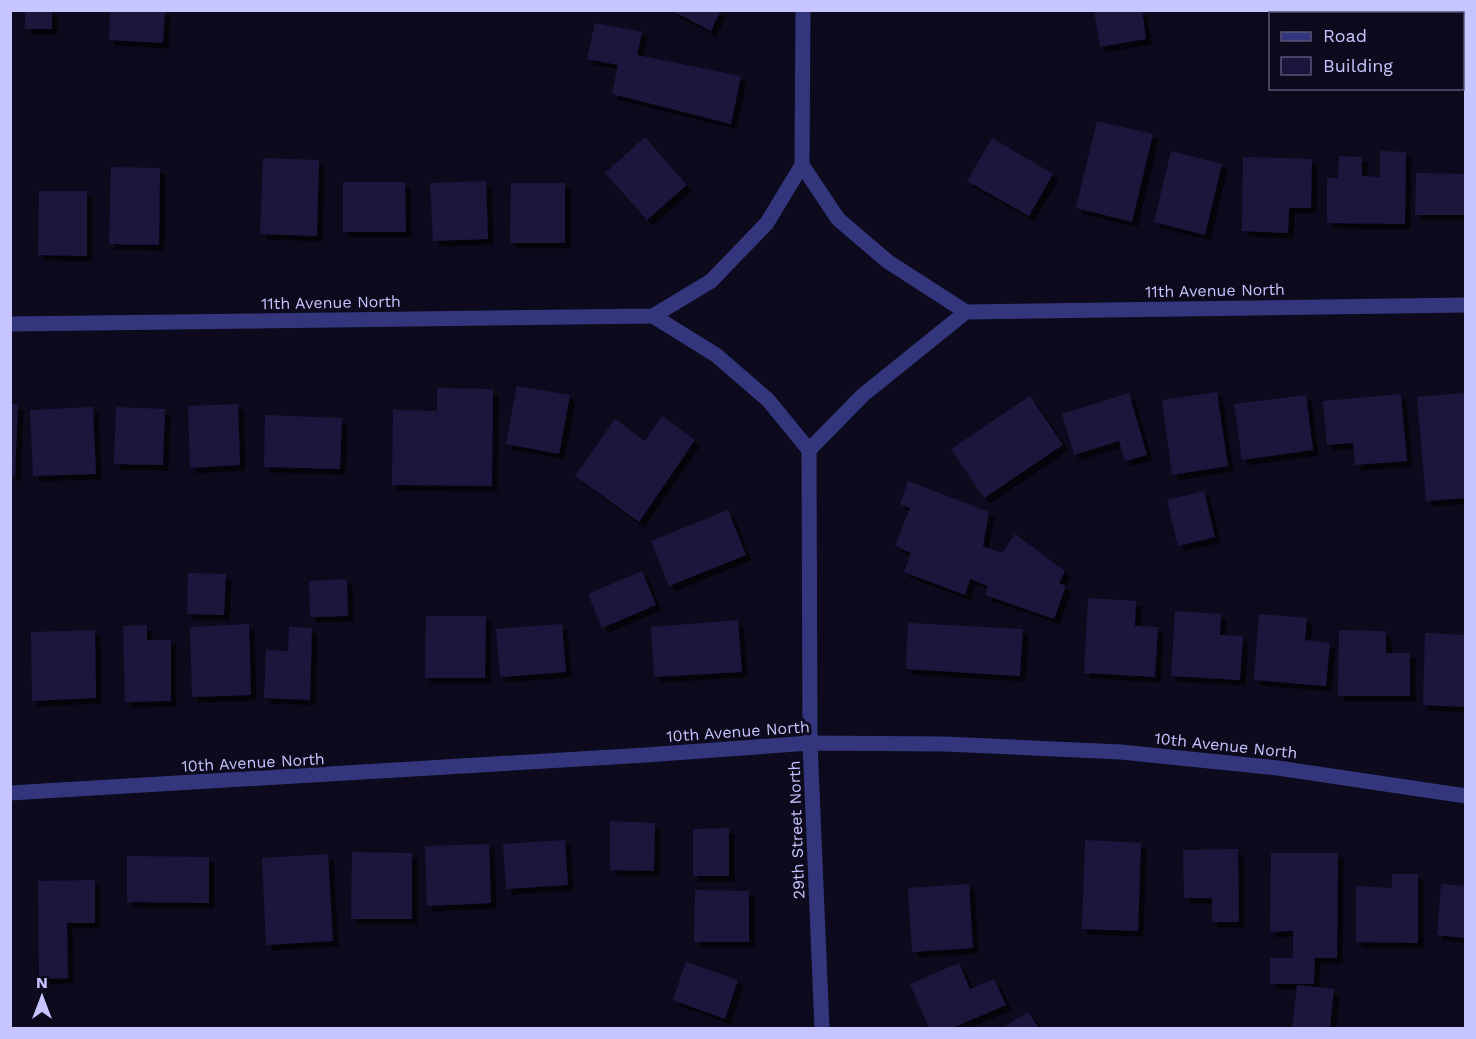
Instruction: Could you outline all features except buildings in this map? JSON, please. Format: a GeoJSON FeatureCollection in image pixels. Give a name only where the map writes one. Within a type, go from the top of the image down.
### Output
{"type":"FeatureCollection","features":[{"type":"Feature","properties":{"kind":"street"},"geometry":{"type":"LineString","coordinates":[[802,165],[838,219],[887,261],[966,312],[862,395],[809,450],[768,400],[716,355],[653,316],[711,281],[767,223],[802,165],[803,10]]}},
{"type":"Feature","properties":{"kind":"street","name":"11th Avenue North"},"geometry":{"type":"LineString","coordinates":[[966,312],[1466,304]]}},
{"type":"Feature","properties":{"kind":"street","name":"11th Avenue North"},"geometry":{"type":"LineString","coordinates":[[10,324],[653,316]]}},
{"type":"Feature","properties":{"kind":"street","name":"29th Street North"},"geometry":{"type":"LineString","coordinates":[[809,450],[810,743],[822,1029]]}},
{"type":"Feature","properties":{"kind":"street","name":"10th Avenue North"},"geometry":{"type":"LineString","coordinates":[[10,793],[622,757],[810,743],[944,744],[1121,752],[1278,768],[1466,796]]}}]}
